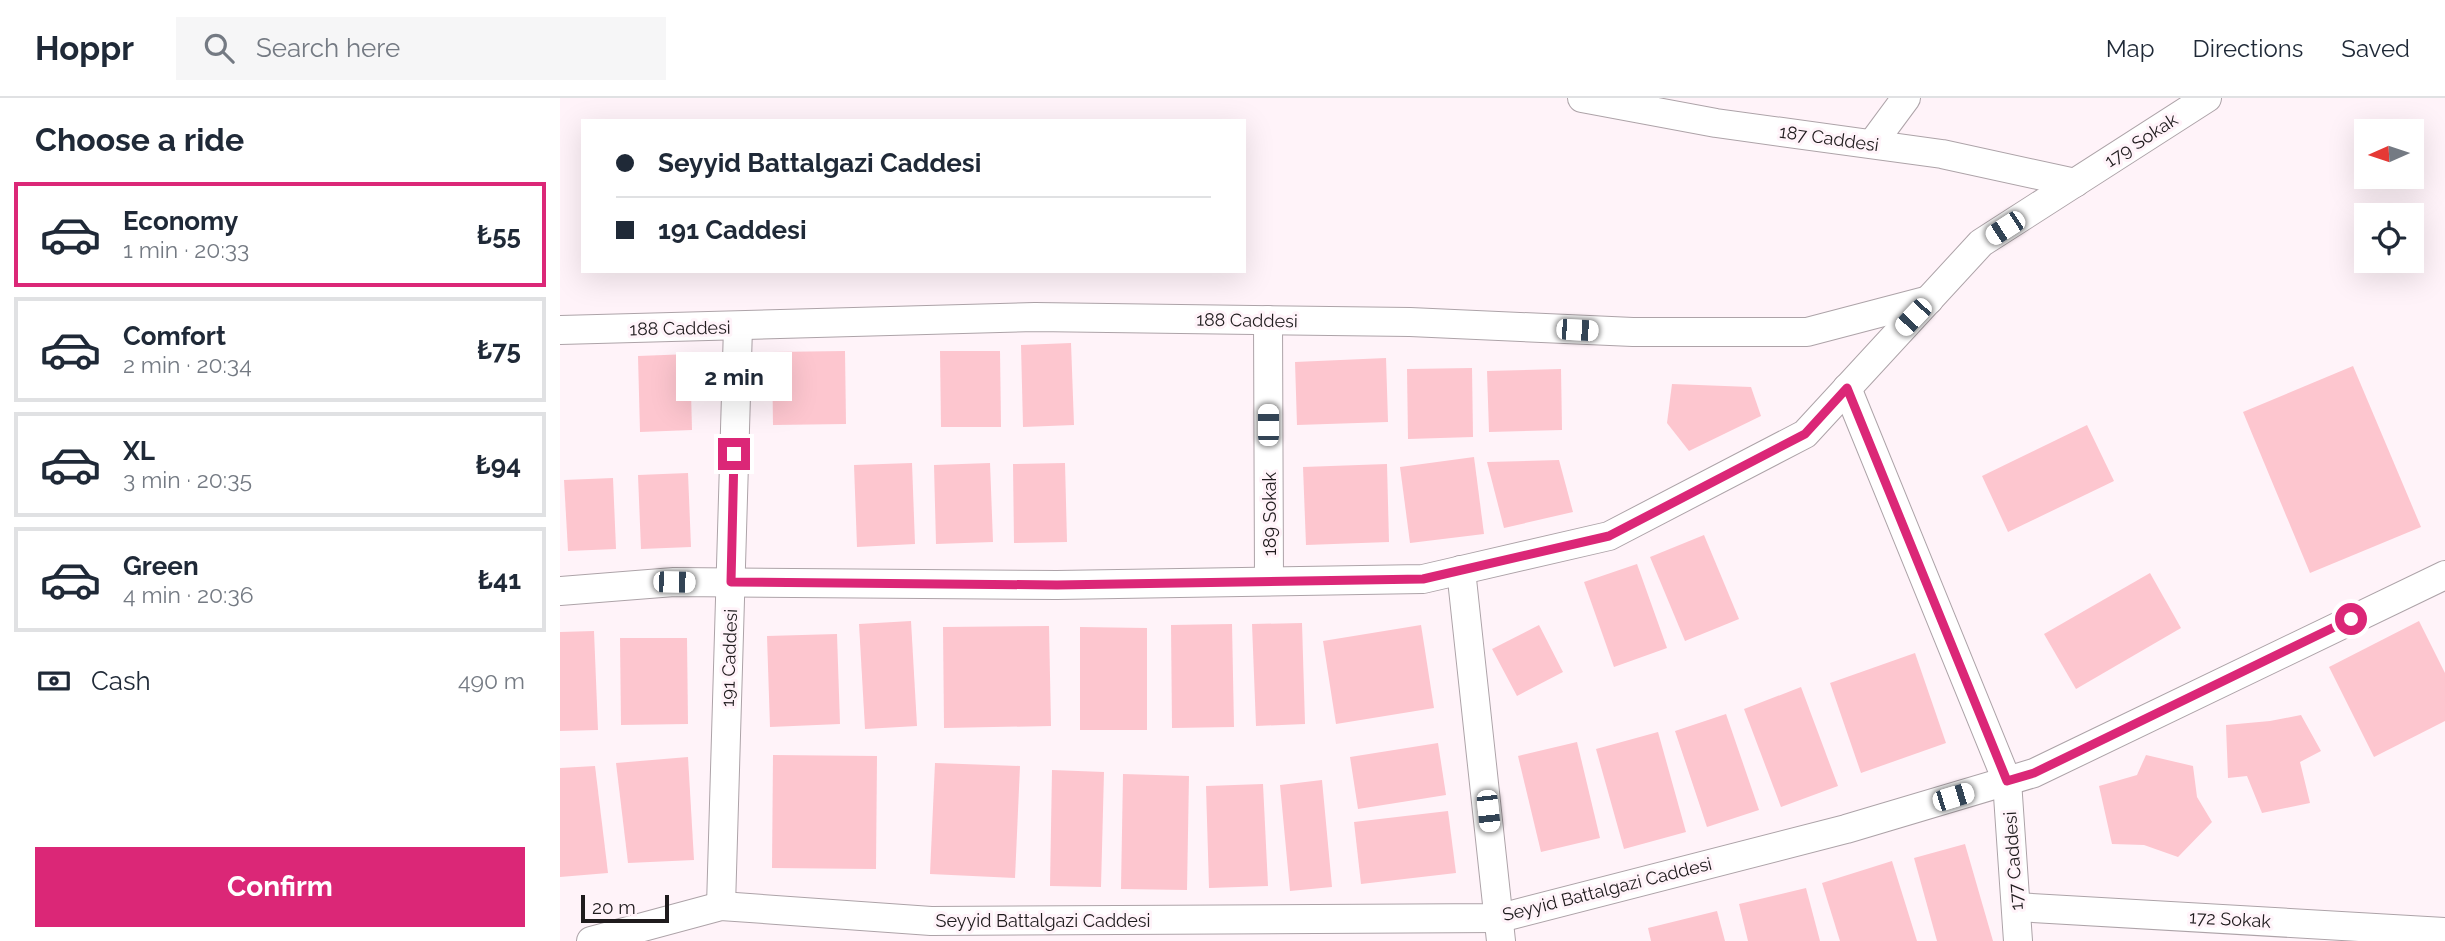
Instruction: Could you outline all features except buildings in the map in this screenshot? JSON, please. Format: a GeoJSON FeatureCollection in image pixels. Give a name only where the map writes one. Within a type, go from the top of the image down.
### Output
{"type":"FeatureCollection","features":[{"type":"Feature","properties":{"kind":"street","name":"187 Caddesi"},"geometry":{"type":"LineString","coordinates":[[1582,98],[1716,123],[1942,154],[2075,183]]}},
{"type":"Feature","properties":{"kind":"street"},"geometry":{"type":"LineString","coordinates":[[1872,144],[1906,98]]}},
{"type":"Feature","properties":{"kind":"street","name":"179 Sokak"},"geometry":{"type":"LineString","coordinates":[[560,591],[674,582],[1057,585],[1423,579],[1609,536],[1805,434],[1981,243],[2207,98]]}},
{"type":"Feature","properties":{"kind":"street","name":"188 Caddesi"},"geometry":{"type":"LineString","coordinates":[[560,330],[1035,317],[1410,322],[1633,332],[1807,332],[1929,300]]}},
{"type":"Feature","properties":{"kind":"street","name":"189 Sokak"},"geometry":{"type":"LineString","coordinates":[[1268,320],[1269,581]]}},
{"type":"Feature","properties":{"kind":"street","name":"191 Caddesi"},"geometry":{"type":"LineString","coordinates":[[721,906],[738,327]]}},
{"type":"Feature","properties":{"kind":"street","name":"177 Caddesi"},"geometry":{"type":"LineString","coordinates":[[1847,388],[2007,781],[2018,941]]}},
{"type":"Feature","properties":{"kind":"street"},"geometry":{"type":"LineString","coordinates":[[1461,570],[1501,929]]}},
{"type":"Feature","properties":{"kind":"street","name":"Seyyid Battalgazi Caddesi"},"geometry":{"type":"LineString","coordinates":[[591,941],[721,906],[931,921],[1501,929],[2034,773],[2445,575]]}},
{"type":"Feature","properties":{"kind":"street","name":"172 Sokak"},"geometry":{"type":"LineString","coordinates":[[2016,906],[2445,932]]}},
{"type":"Feature","properties":{"kind":"route"},"geometry":{"type":"LineString","coordinates":[[734,454],[731,582],[1057,585],[1423,579],[1609,536],[1805,434],[1847,388],[2007,781],[2034,773],[2351,619]]}}]}
